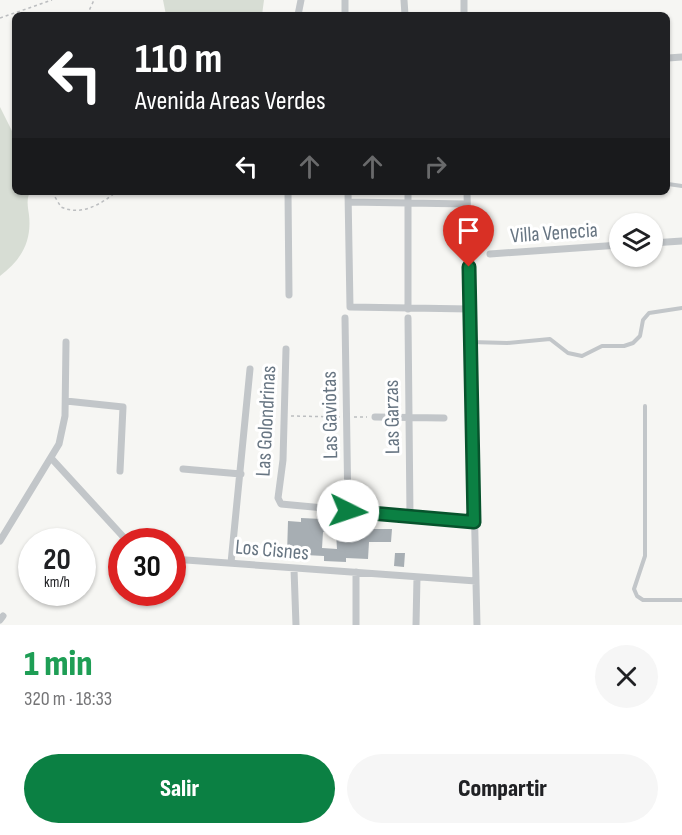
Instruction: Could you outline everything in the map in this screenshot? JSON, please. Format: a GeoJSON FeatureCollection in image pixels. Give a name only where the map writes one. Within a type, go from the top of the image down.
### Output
{"type":"FeatureCollection","features":[{"type":"Feature","properties":{"kind":"street"},"geometry":{"type":"LineString","coordinates":[[288,195],[289,295]]}},
{"type":"Feature","properties":{"kind":"street"},"geometry":{"type":"LineString","coordinates":[[348,195],[350,307],[470,309]]}},
{"type":"Feature","properties":{"kind":"street"},"geometry":{"type":"LineString","coordinates":[[408,195],[408,309]]}},
{"type":"Feature","properties":{"kind":"street"},"geometry":{"type":"LineString","coordinates":[[467,195],[477,625]]}},
{"type":"Feature","properties":{"kind":"street"},"geometry":{"type":"LineString","coordinates":[[349,202],[467,204]]}},
{"type":"Feature","properties":{"kind":"street"},"geometry":{"type":"LineString","coordinates":[[663,242],[682,241]]}},
{"type":"Feature","properties":{"kind":"street","name":"Villa Venecia"},"geometry":{"type":"LineString","coordinates":[[490,254],[609,247]]}},
{"type":"Feature","properties":{"kind":"street","name":"Las Gaviotas"},"geometry":{"type":"LineString","coordinates":[[345,318],[348,511]]}},
{"type":"Feature","properties":{"kind":"street","name":"Las Garzas"},"geometry":{"type":"LineString","coordinates":[[408,318],[410,516]]}},
{"type":"Feature","properties":{"kind":"street"},"geometry":{"type":"LineString","coordinates":[[0,541],[52,459],[62,435],[66,401],[66,342]]}},
{"type":"Feature","properties":{"kind":"street","name":"Las Golondrinas"},"geometry":{"type":"LineString","coordinates":[[286,349],[278,495],[283,505],[348,511]]}},
{"type":"Feature","properties":{"kind":"street"},"geometry":{"type":"LineString","coordinates":[[231,563],[250,369]]}},
{"type":"Feature","properties":{"kind":"street"},"geometry":{"type":"LineString","coordinates":[[66,401],[123,407],[120,471]]}},
{"type":"Feature","properties":{"kind":"street"},"geometry":{"type":"LineString","coordinates":[[375,417],[444,418]]}},
{"type":"Feature","properties":{"kind":"street"},"geometry":{"type":"LineString","coordinates":[[52,459],[115,528]]}},
{"type":"Feature","properties":{"kind":"street"},"geometry":{"type":"LineString","coordinates":[[183,469],[241,474]]}},
{"type":"Feature","properties":{"kind":"street"},"geometry":{"type":"LineString","coordinates":[[348,511],[474,522]]}},
{"type":"Feature","properties":{"kind":"street","name":"Los Cisnes"},"geometry":{"type":"LineString","coordinates":[[186,560],[476,581]]}},
{"type":"Feature","properties":{"kind":"street"},"geometry":{"type":"LineString","coordinates":[[294,569],[296,625]]}},
{"type":"Feature","properties":{"kind":"street"},"geometry":{"type":"LineString","coordinates":[[356,572],[356,625]]}},
{"type":"Feature","properties":{"kind":"street"},"geometry":{"type":"LineString","coordinates":[[416,625],[417,577]]}},
{"type":"Feature","properties":{"kind":"lane"},"geometry":{"type":"LineString","coordinates":[[471,342],[507,343],[550,339],[568,353],[582,356],[602,346],[629,345],[640,336],[643,320],[649,313],[682,308]]}},
{"type":"Feature","properties":{"kind":"lane"},"geometry":{"type":"LineString","coordinates":[[645,406],[645,556],[634,589],[637,596],[643,600],[682,600]]}},
{"type":"Feature","properties":{"kind":"path"},"geometry":{"type":"LineString","coordinates":[[17,12],[52,0]]}},
{"type":"Feature","properties":{"kind":"path"},"geometry":{"type":"LineString","coordinates":[[54,195],[61,207],[77,211],[88,209],[111,195]]}},
{"type":"Feature","properties":{"kind":"path"},"geometry":{"type":"LineString","coordinates":[[284,416],[375,417]]}},
{"type":"Feature","properties":{"kind":"shaded area"},"geometry":{"type":"Polygon","coordinates":[[[163,0],[264,0],[262,12],[165,12],[163,0]]]}},
{"type":"Feature","properties":{"kind":"shaded area"},"geometry":{"type":"Polygon","coordinates":[[[0,107],[12,131],[12,195],[29,195],[27,242],[14,264],[0,276],[0,107]]]}},
{"type":"Feature","properties":{"kind":"building"},"geometry":{"type":"Polygon","coordinates":[[[301,518],[344,520],[344,530],[360,531],[360,525],[368,525],[368,529],[392,529],[391,542],[369,542],[368,559],[346,558],[346,562],[324,561],[324,556],[287,554],[288,521],[301,522],[301,518]],[[323,532],[322,548],[337,549],[336,533],[323,532]]]}},
{"type":"Feature","properties":{"kind":"building"},"geometry":{"type":"Polygon","coordinates":[[[395,553],[405,553],[404,567],[394,566],[395,553]]]}},
{"type":"Feature","properties":{"kind":"route"},"geometry":{"type":"LineString","coordinates":[[348,511],[474,522],[469,267]]}}]}
